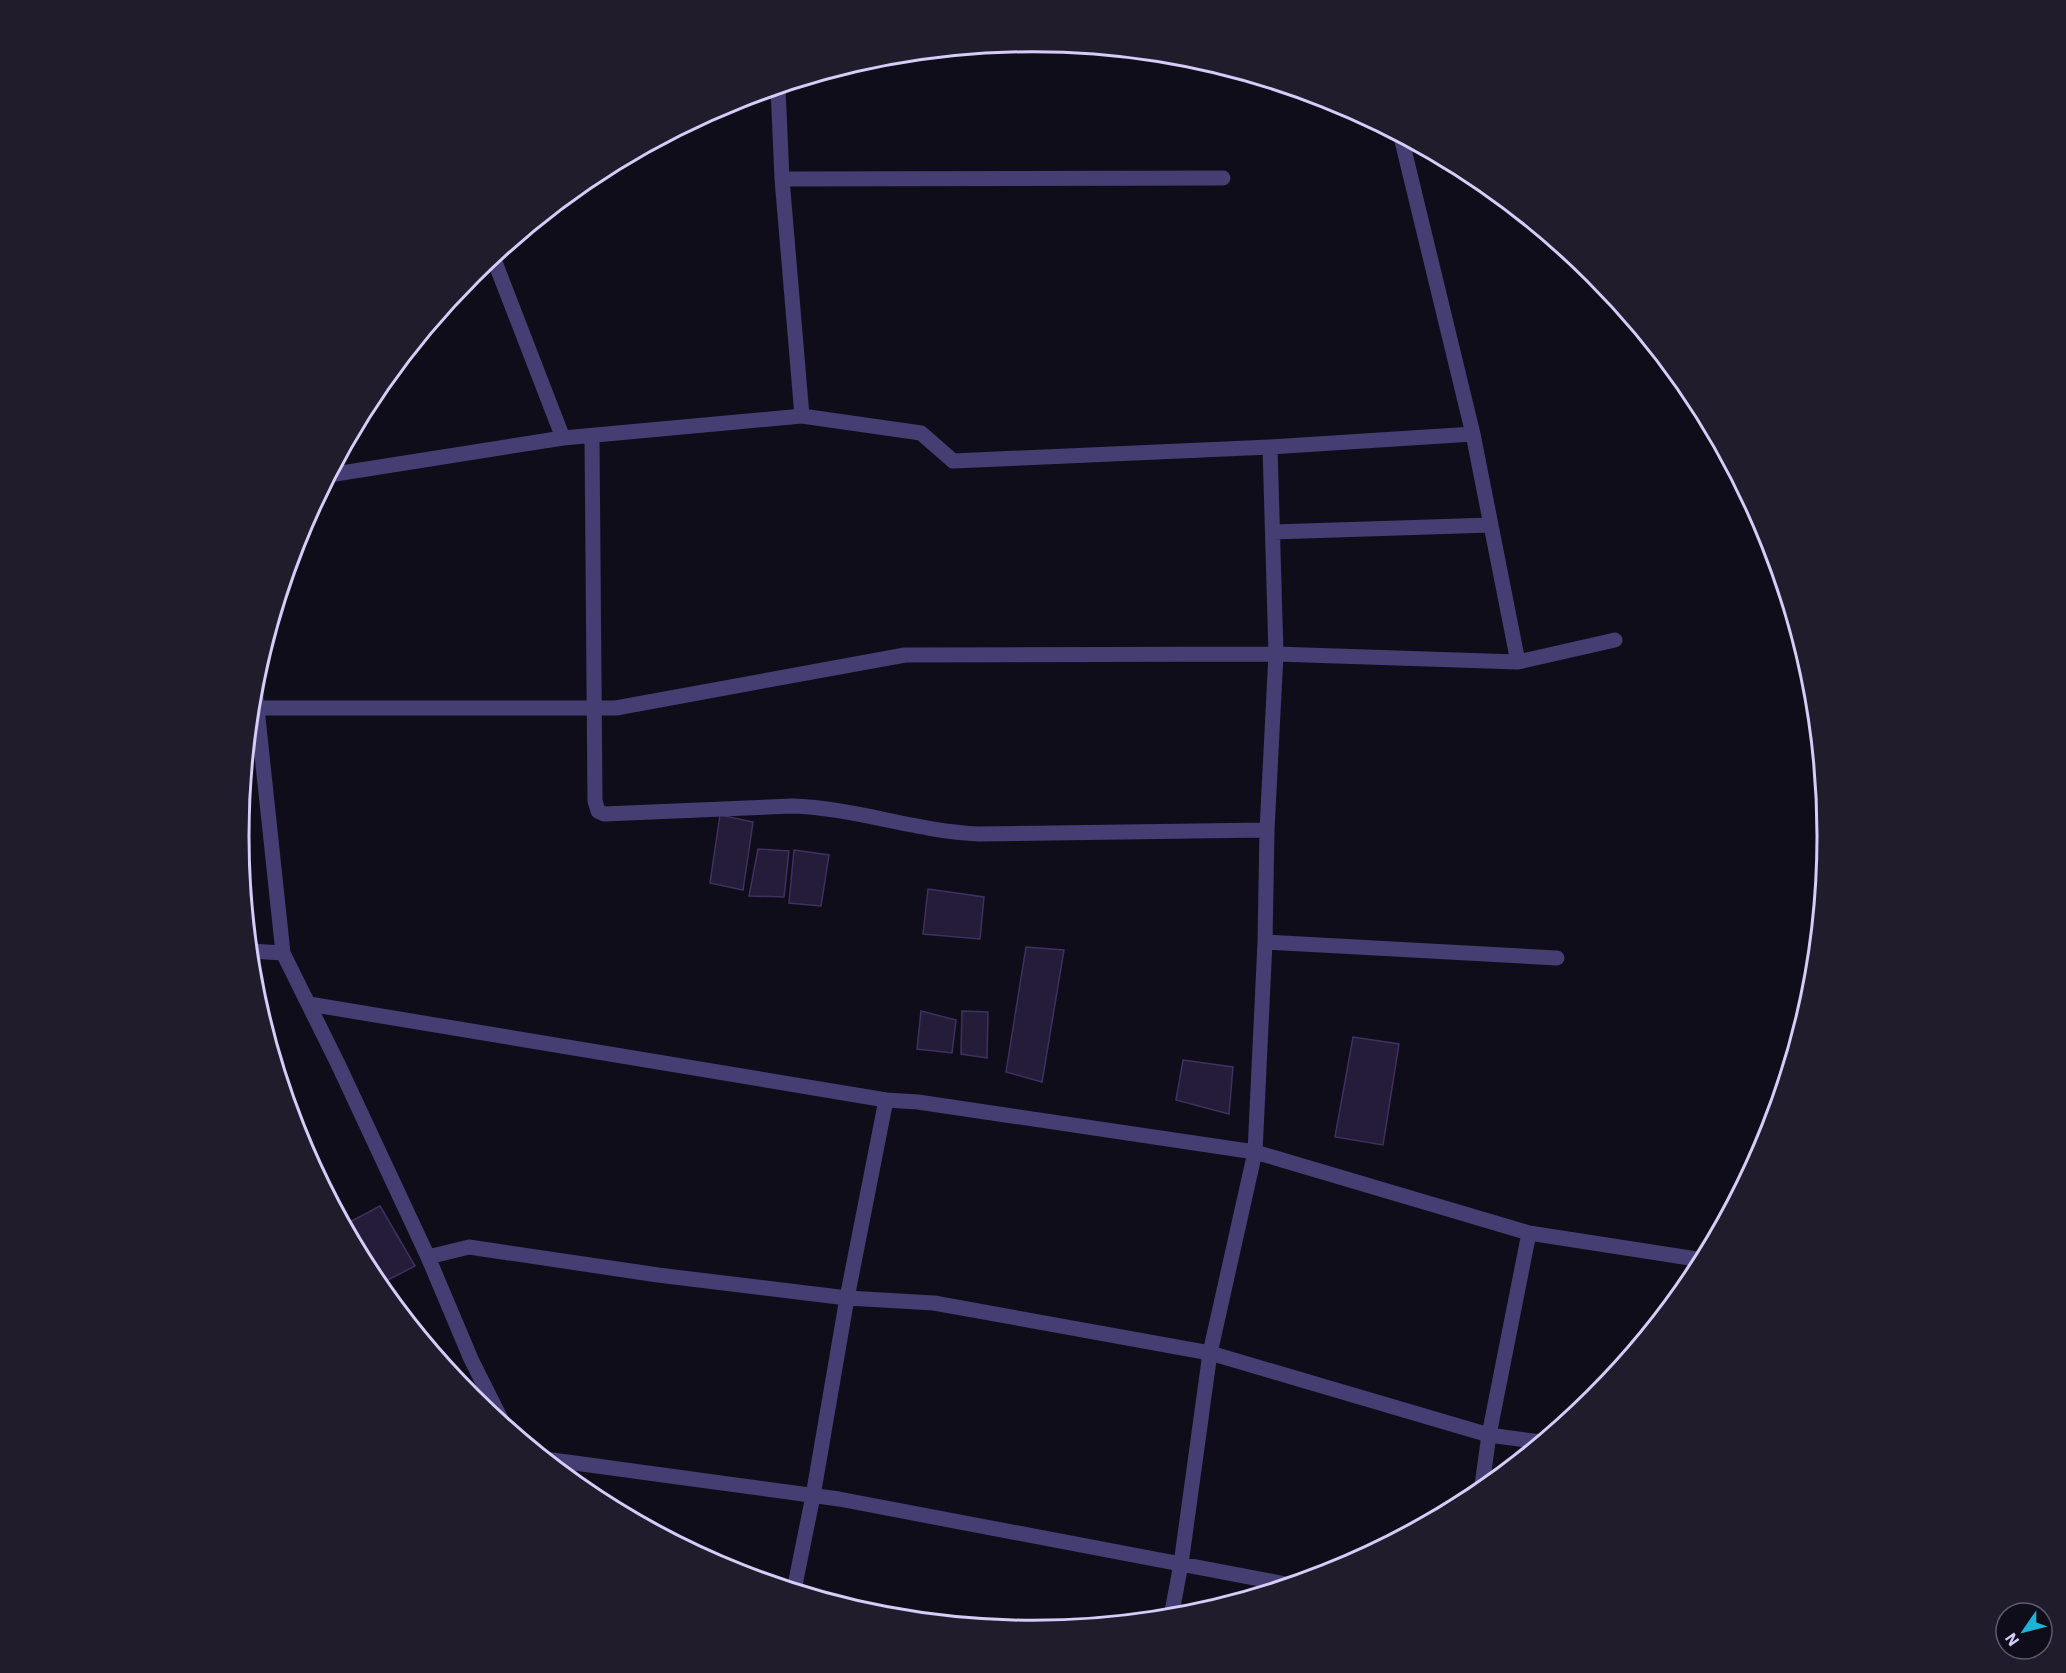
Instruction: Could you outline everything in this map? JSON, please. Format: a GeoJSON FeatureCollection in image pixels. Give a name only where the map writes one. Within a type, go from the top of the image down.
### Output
{"type":"FeatureCollection","features":[{"type":"Feature","properties":{"kind":"street"},"geometry":{"type":"LineString","coordinates":[[778,95],[782,179],[802,416]]}},
{"type":"Feature","properties":{"kind":"street"},"geometry":{"type":"LineString","coordinates":[[1403,146],[1473,434],[1518,662]]}},
{"type":"Feature","properties":{"kind":"street"},"geometry":{"type":"LineString","coordinates":[[782,179],[1223,178]]}},
{"type":"Feature","properties":{"kind":"street"},"geometry":{"type":"LineString","coordinates":[[496,266],[563,438]]}},
{"type":"Feature","properties":{"kind":"street"},"geometry":{"type":"LineString","coordinates":[[338,475],[563,438],[802,416],[921,433],[952,461],[1270,447],[1473,434]]}},
{"type":"Feature","properties":{"kind":"street"},"geometry":{"type":"LineString","coordinates":[[592,437],[595,801],[598,811],[604,814],[792,806],[820,807],[948,833],[969,834],[1267,830]]}},
{"type":"Feature","properties":{"kind":"street"},"geometry":{"type":"LineString","coordinates":[[1173,1607],[1181,1564],[1210,1353],[1255,1152],[1276,654],[1270,447]]}},
{"type":"Feature","properties":{"kind":"street"},"geometry":{"type":"LineString","coordinates":[[1273,532],[1491,525]]}},
{"type":"Feature","properties":{"kind":"street"},"geometry":{"type":"LineString","coordinates":[[260,708],[616,708],[905,655],[1276,654],[1518,662],[1615,640]]}},
{"type":"Feature","properties":{"kind":"street"},"geometry":{"type":"LineString","coordinates":[[257,730],[283,953],[428,1257],[471,1359],[494,1405]]}},
{"type":"Feature","properties":{"kind":"street"},"geometry":{"type":"LineString","coordinates":[[1265,942],[1557,958]]}},
{"type":"Feature","properties":{"kind":"street"},"geometry":{"type":"LineString","coordinates":[[258,951],[283,953]]}},
{"type":"Feature","properties":{"kind":"street"},"geometry":{"type":"LineString","coordinates":[[309,1004],[886,1100],[918,1102],[1255,1152],[1529,1233],[1693,1259]]}},
{"type":"Feature","properties":{"kind":"street"},"geometry":{"type":"LineString","coordinates":[[795,1583],[813,1496],[847,1298],[886,1100]]}},
{"type":"Feature","properties":{"kind":"street"},"geometry":{"type":"LineString","coordinates":[[1483,1478],[1489,1435],[1529,1233]]}},
{"type":"Feature","properties":{"kind":"street"},"geometry":{"type":"LineString","coordinates":[[428,1257],[469,1247],[658,1275],[847,1298],[934,1303],[1210,1353],[1489,1435],[1532,1441]]}},
{"type":"Feature","properties":{"kind":"street"},"geometry":{"type":"LineString","coordinates":[[560,1461],[839,1499],[1275,1582]]}},
{"type":"Feature","properties":{"kind":"building"},"geometry":{"type":"Polygon","coordinates":[[[720,815],[753,822],[743,890],[710,883],[720,815]]]}},
{"type":"Feature","properties":{"kind":"building"},"geometry":{"type":"Polygon","coordinates":[[[758,849],[789,851],[784,897],[749,896],[758,849]]]}},
{"type":"Feature","properties":{"kind":"building"},"geometry":{"type":"Polygon","coordinates":[[[794,850],[829,855],[821,906],[789,903],[794,850]]]}},
{"type":"Feature","properties":{"kind":"building"},"geometry":{"type":"Polygon","coordinates":[[[928,889],[984,897],[980,939],[923,934],[928,889]]]}},
{"type":"Feature","properties":{"kind":"building"},"geometry":{"type":"Polygon","coordinates":[[[1026,947],[1064,950],[1042,1082],[1006,1072],[1026,947]]]}},
{"type":"Feature","properties":{"kind":"building"},"geometry":{"type":"Polygon","coordinates":[[[921,1011],[956,1020],[952,1053],[917,1049],[921,1011]]]}},
{"type":"Feature","properties":{"kind":"building"},"geometry":{"type":"Polygon","coordinates":[[[962,1011],[988,1012],[987,1058],[961,1054],[962,1011]]]}},
{"type":"Feature","properties":{"kind":"building"},"geometry":{"type":"Polygon","coordinates":[[[1353,1037],[1399,1044],[1383,1145],[1335,1137],[1353,1037]]]}},
{"type":"Feature","properties":{"kind":"building"},"geometry":{"type":"Polygon","coordinates":[[[1183,1060],[1233,1067],[1229,1114],[1176,1100],[1183,1060]]]}},
{"type":"Feature","properties":{"kind":"building"},"geometry":{"type":"Polygon","coordinates":[[[380,1206],[415,1266],[387,1280],[351,1222],[380,1206]]]}}]}
